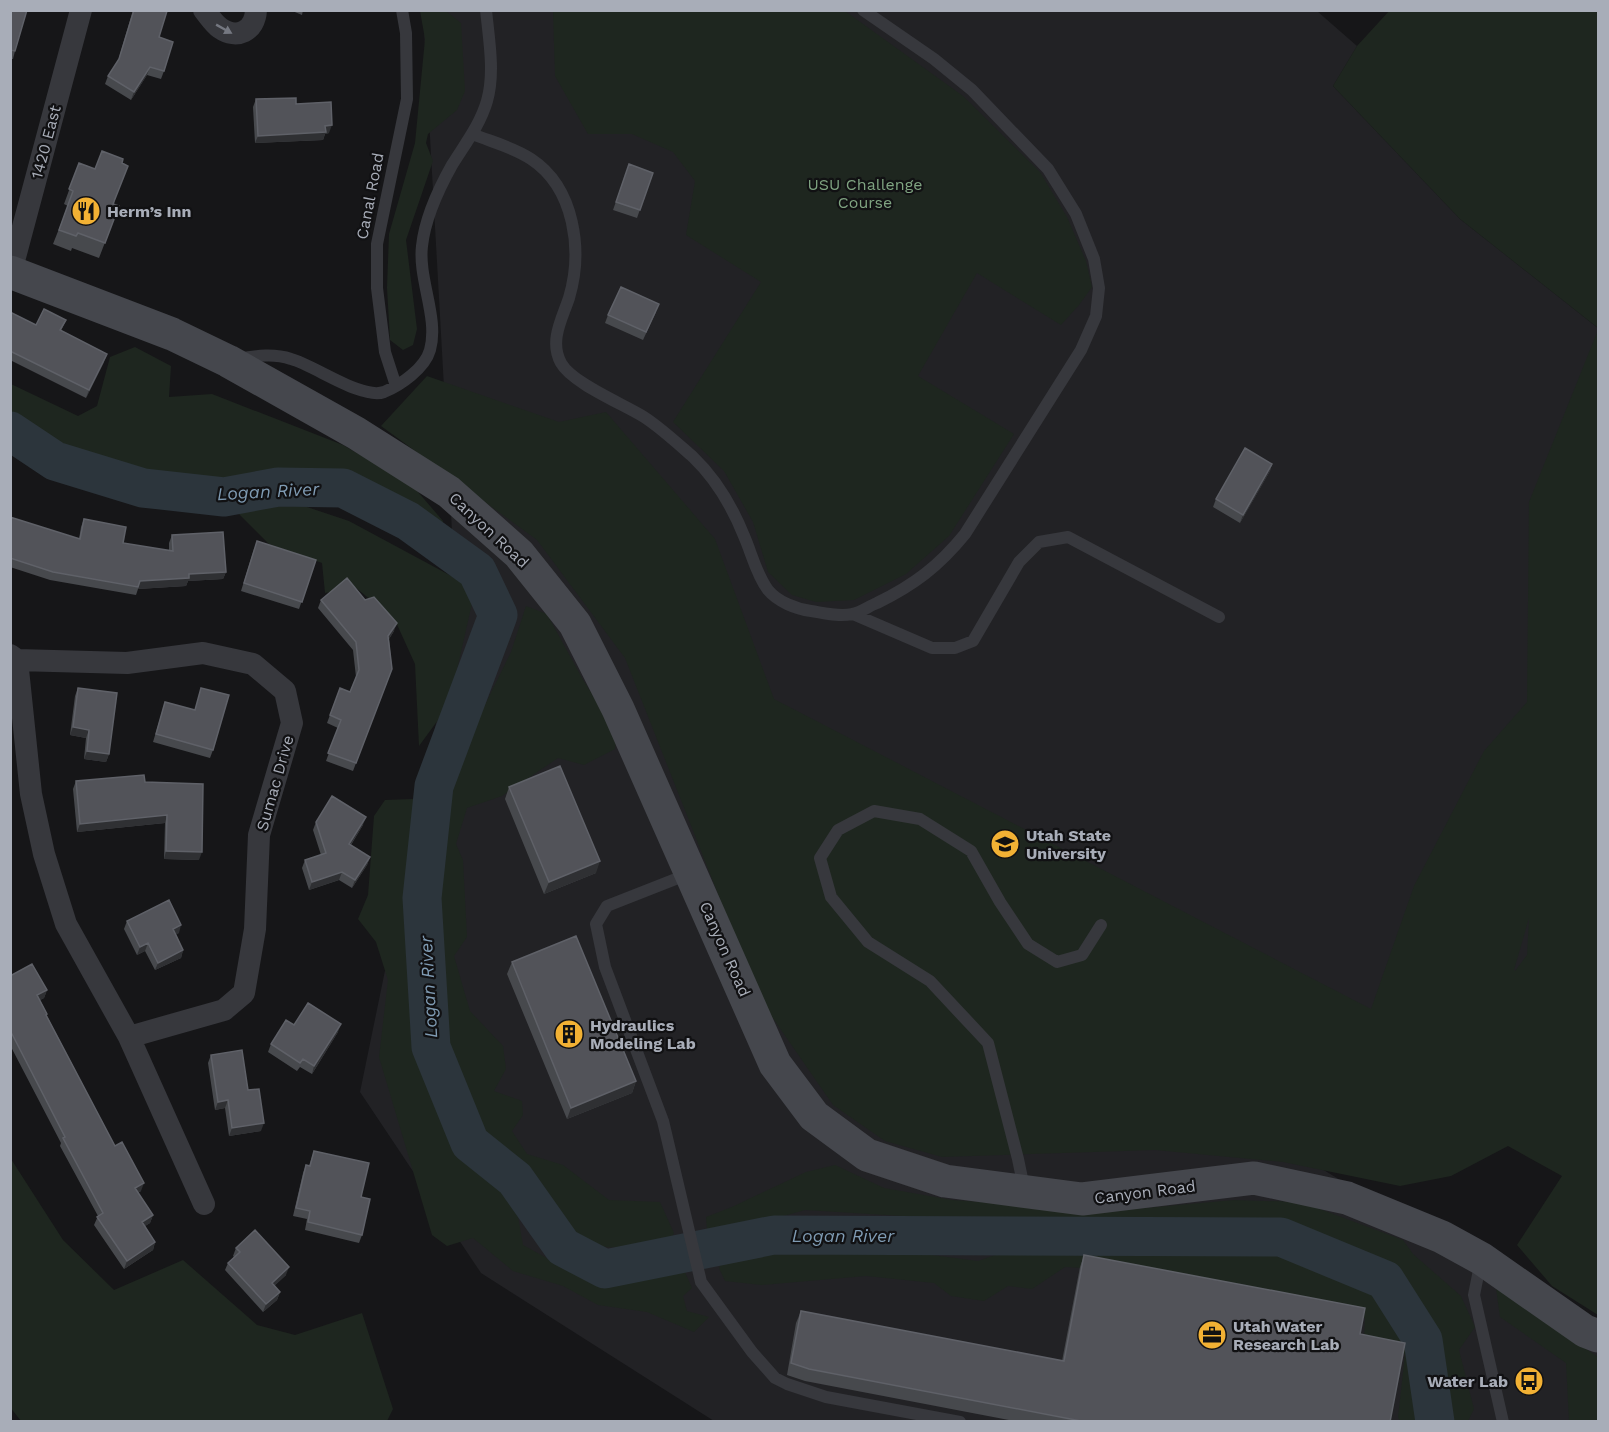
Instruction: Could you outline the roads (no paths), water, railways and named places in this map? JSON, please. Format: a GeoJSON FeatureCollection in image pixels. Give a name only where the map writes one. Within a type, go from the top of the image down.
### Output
{"type":"FeatureCollection","features":[{"type":"Feature","properties":{"kind":"street","name":"1420 East"},"geometry":{"type":"LineString","coordinates":[[11,272],[81,10]]}},
{"type":"Feature","properties":{"kind":"street"},"geometry":{"type":"LineString","coordinates":[[204,10],[219,28],[232,34],[242,34],[250,29],[256,19],[256,10]]}},
{"type":"Feature","properties":{"kind":"street","name":"Canyon Road"},"geometry":{"type":"LineString","coordinates":[[11,272],[172,334],[228,361],[356,433],[448,492],[519,554],[574,624],[618,709],[775,1064],[814,1116],[867,1155],[945,1181],[1082,1199],[1254,1178],[1347,1197],[1442,1237],[1482,1259],[1585,1330],[1599,1336]]}},
{"type":"Feature","properties":{"kind":"street","name":"Sumac Drive"},"geometry":{"type":"LineString","coordinates":[[129,1038],[224,1010],[244,993],[255,929],[259,835],[292,723],[285,691],[254,664],[203,653],[127,663],[14,657],[30,794],[44,854],[66,924],[129,1038],[204,1204]]}},
{"type":"Feature","properties":{"kind":"lane","name":"Canal Road"},"geometry":{"type":"LineString","coordinates":[[396,386],[385,352],[377,288],[376,244],[407,99],[406,33],[402,10]]}},
{"type":"Feature","properties":{"kind":"lane"},"geometry":{"type":"LineString","coordinates":[[228,361],[262,354],[292,359],[360,390],[381,393],[396,386],[420,366],[430,352],[433,334],[421,265],[422,246],[428,219],[439,191],[472,134],[487,101],[491,76],[486,10]]}},
{"type":"Feature","properties":{"kind":"lane"},"geometry":{"type":"LineString","coordinates":[[853,614],[907,588],[947,556],[965,534],[1082,350],[1096,316],[1100,288],[1095,259],[1076,214],[1048,169],[972,90],[934,59],[863,10]]}},
{"type":"Feature","properties":{"kind":"lane"},"geometry":{"type":"LineString","coordinates":[[472,134],[530,159],[546,171],[559,188],[567,204],[573,232],[574,281],[556,333],[555,346],[559,360],[565,369],[576,378],[645,418],[702,466],[724,494],[744,536],[760,579],[770,592],[785,603],[803,610],[828,614],[853,614],[932,648],[955,648],[973,641],[1019,562],[1039,542],[1068,537],[1219,617]]}},
{"type":"Feature","properties":{"kind":"lane"},"geometry":{"type":"LineString","coordinates":[[1025,1192],[988,1043],[930,981],[868,942],[831,897],[820,858],[838,830],[874,811],[920,819],[971,851],[1000,902],[1028,944],[1057,962],[1082,955],[1101,925]]}},
{"type":"Feature","properties":{"kind":"lane"},"geometry":{"type":"LineString","coordinates":[[692,872],[607,906],[596,924],[605,967],[663,1121],[701,1282],[752,1352],[775,1378],[826,1397],[960,1422]]}},
{"type":"Feature","properties":{"kind":"lane"},"geometry":{"type":"LineString","coordinates":[[1482,1259],[1474,1295],[1503,1422]]}},
{"type":"Feature","properties":{"kind":"waterway","name":"Logan River"},"geometry":{"type":"LineString","coordinates":[[10,431],[55,461],[143,488],[224,497],[278,487],[343,488],[408,521],[477,571],[498,615],[434,786],[422,898],[431,1047],[470,1143],[515,1179],[563,1247],[605,1269],[774,1235],[1281,1237],[1385,1280],[1423,1340],[1435,1422]]}},
{"type":"Feature","properties":{"kind":"place","name":"Herm’s Inn"},"geometry":{"type":"Point","coordinates":[86,211]}},
{"type":"Feature","properties":{"kind":"place","name":"Utah State University"},"geometry":{"type":"Point","coordinates":[1005,844]}},
{"type":"Feature","properties":{"kind":"place","name":"Hydraulics Modeling Lab"},"geometry":{"type":"Point","coordinates":[569,1034]}},
{"type":"Feature","properties":{"kind":"place","name":"Utah Water Research Lab"},"geometry":{"type":"Point","coordinates":[1212,1335]}},
{"type":"Feature","properties":{"kind":"place","name":"Water Lab"},"geometry":{"type":"Point","coordinates":[1529,1381]}},
{"type":"Feature","properties":{"kind":"park label","name":"USU Challenge Course"},"geometry":{"type":"Point","coordinates":[865,193]}}]}
